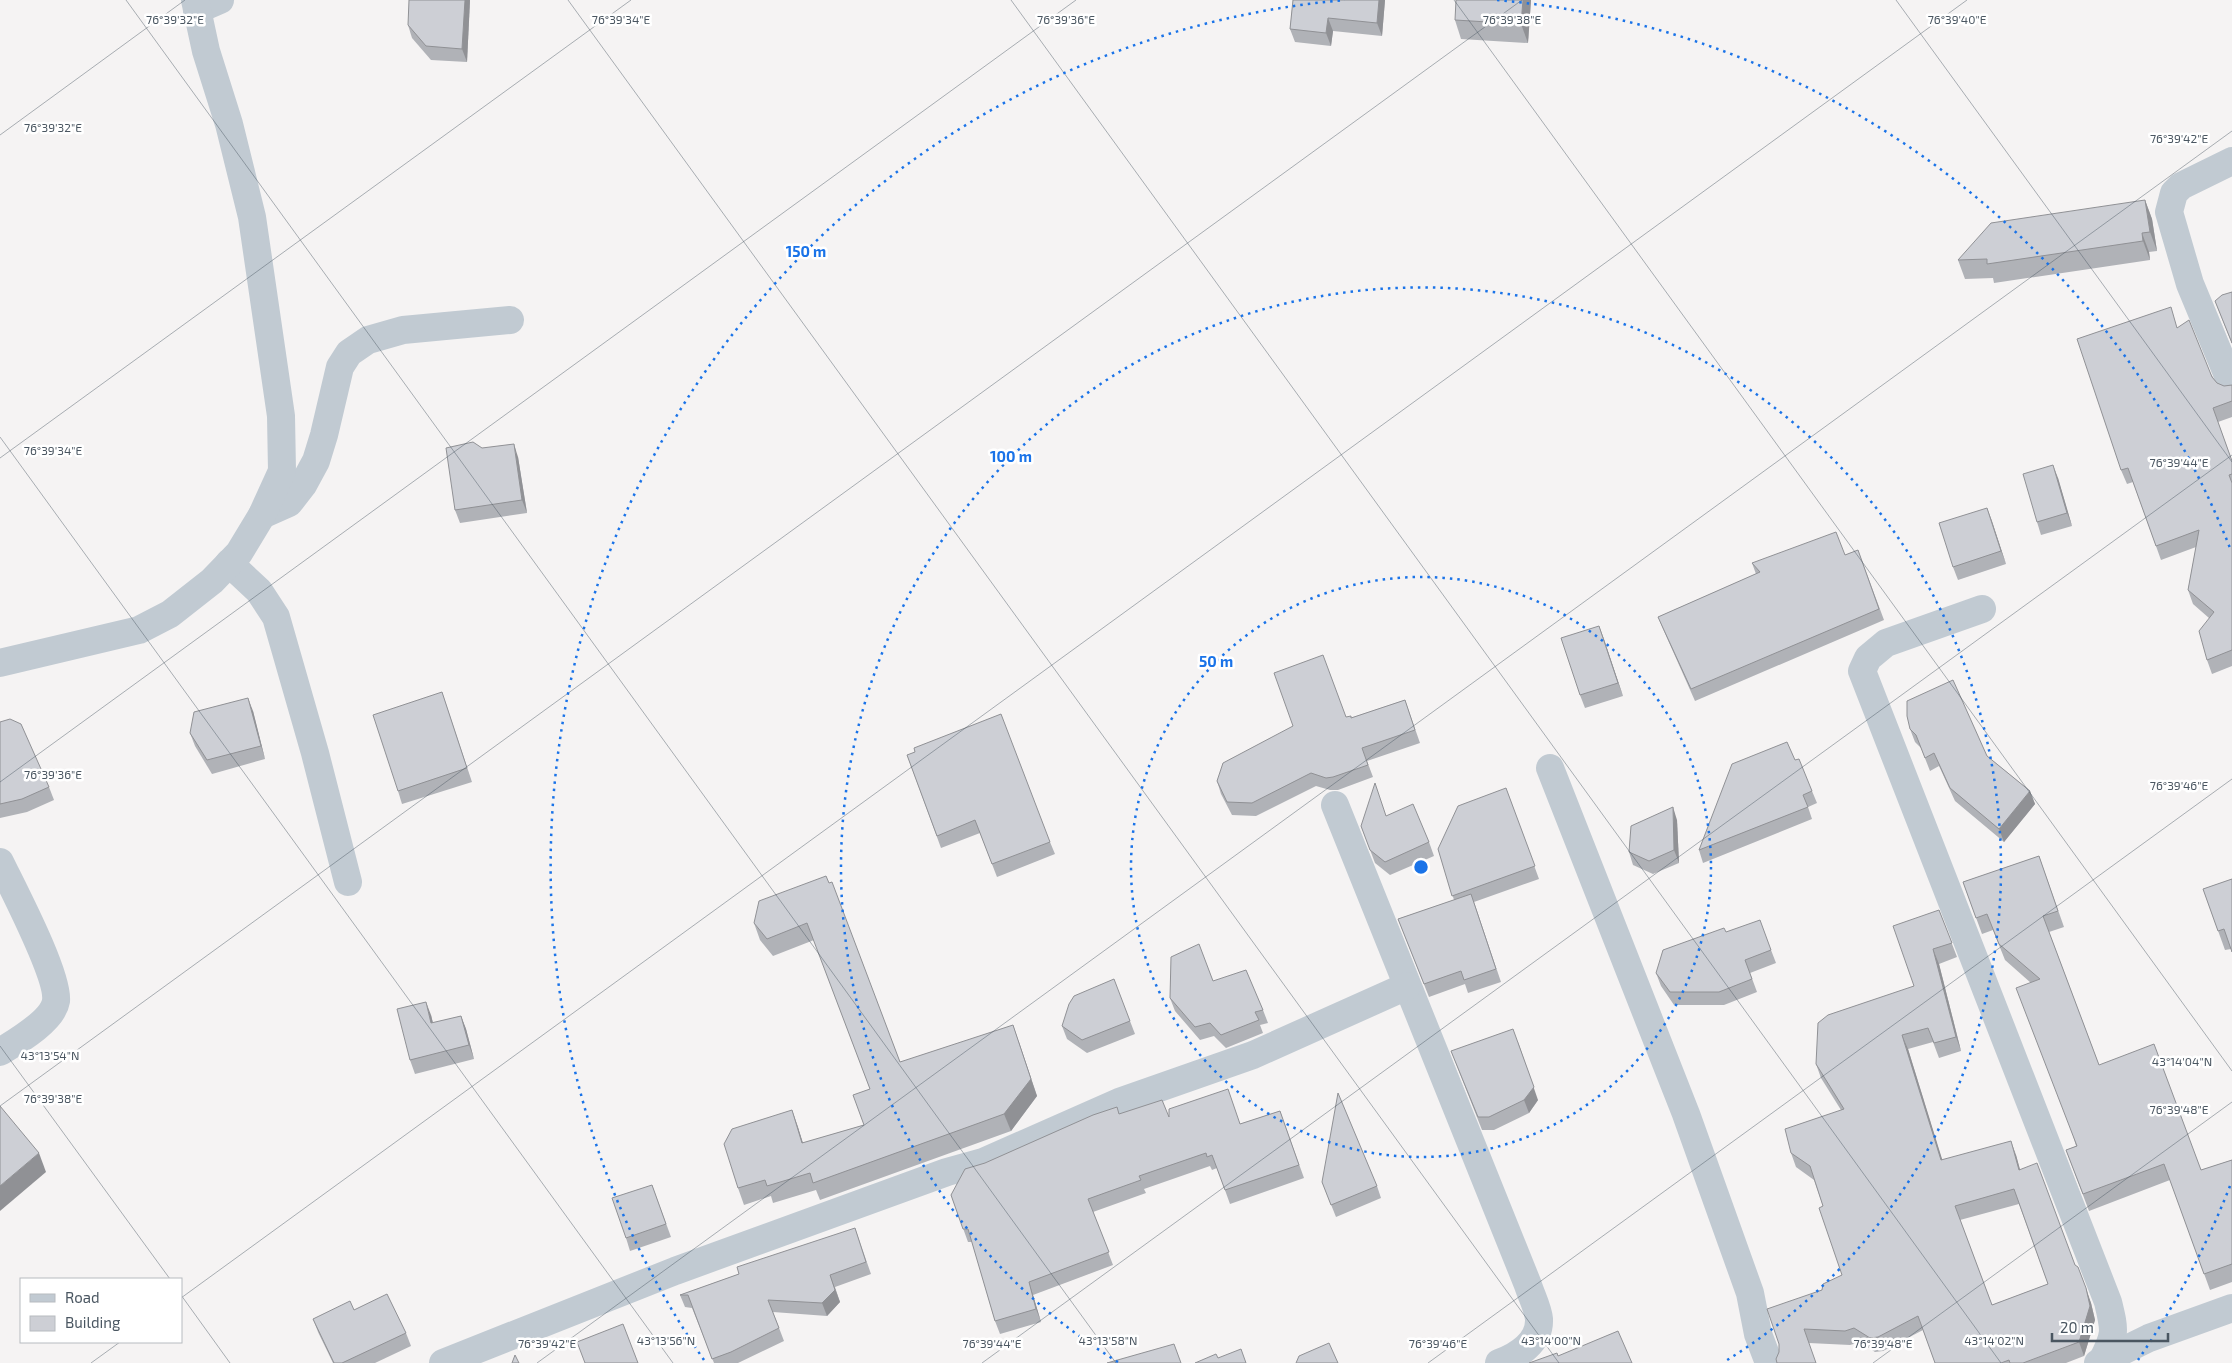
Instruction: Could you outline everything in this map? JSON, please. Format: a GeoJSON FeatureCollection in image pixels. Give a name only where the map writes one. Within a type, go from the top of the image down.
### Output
{"type":"FeatureCollection","features":[{"type":"Feature","properties":{"kind":"street"},"geometry":{"type":"LineString","coordinates":[[0,663],[139,630],[170,614],[212,581],[239,553],[262,515],[282,471],[281,416],[252,217],[229,124],[206,51],[204,3]]}},
{"type":"Feature","properties":{"kind":"street"},"geometry":{"type":"LineString","coordinates":[[2232,161],[2181,186],[2174,194],[2169,212],[2190,284],[2232,385]]}},
{"type":"Feature","properties":{"kind":"street"},"geometry":{"type":"LineString","coordinates":[[262,515],[289,503],[303,485],[316,461],[340,367],[349,354],[368,340],[403,330],[510,320]]}},
{"type":"Feature","properties":{"kind":"street"},"geometry":{"type":"LineString","coordinates":[[229,563],[259,591],[276,617],[315,752],[348,882]]}},
{"type":"Feature","properties":{"kind":"street"},"geometry":{"type":"LineString","coordinates":[[1982,609],[1886,644],[1868,658],[1862,671],[2108,1302],[2115,1328],[2112,1341],[2100,1362]]}},
{"type":"Feature","properties":{"kind":"street"},"geometry":{"type":"LineString","coordinates":[[1550,768],[1686,1114],[1750,1293],[1758,1334],[1769,1363]]}},
{"type":"Feature","properties":{"kind":"street"},"geometry":{"type":"LineString","coordinates":[[1335,805],[1528,1285],[1539,1319],[1537,1332],[1530,1344],[1515,1357],[1499,1363]]}},
{"type":"Feature","properties":{"kind":"street"},"geometry":{"type":"LineString","coordinates":[[0,862],[52,975],[56,1001],[47,1017],[23,1037],[0,1052]]}},
{"type":"Feature","properties":{"kind":"street"},"geometry":{"type":"LineString","coordinates":[[443,1363],[684,1268],[938,1176],[983,1162],[1119,1102],[1252,1055],[1407,986]]}},
{"type":"Feature","properties":{"kind":"street"},"geometry":{"type":"LineString","coordinates":[[2100,1362],[2149,1338],[2232,1308]]}},
{"type":"Feature","properties":{"kind":"building"},"geometry":{"type":"Polygon","coordinates":[[[409,0],[465,0],[462,49],[426,46],[408,25],[409,0]]]}},
{"type":"Feature","properties":{"kind":"building"},"geometry":{"type":"Polygon","coordinates":[[[1293,0],[1379,0],[1377,23],[1328,18],[1326,33],[1290,29],[1293,0]]]}},
{"type":"Feature","properties":{"kind":"building"},"geometry":{"type":"Polygon","coordinates":[[[1456,0],[1523,0],[1521,24],[1455,20],[1456,0]]]}},
{"type":"Feature","properties":{"kind":"building"},"geometry":{"type":"Polygon","coordinates":[[[2145,200],[2150,232],[2142,233],[2143,241],[1987,264],[1987,259],[1958,260],[1991,223],[2145,200]]]}},
{"type":"Feature","properties":{"kind":"building"},"geometry":{"type":"Polygon","coordinates":[[[2232,292],[2232,343],[2215,301],[2222,295],[2232,292]]]}},
{"type":"Feature","properties":{"kind":"building"},"geometry":{"type":"Polygon","coordinates":[[[2171,307],[2177,328],[2189,320],[2212,377],[2217,383],[2224,386],[2232,385],[2232,401],[2213,408],[2232,461],[2232,474],[2229,475],[2232,483],[2232,650],[2207,660],[2199,631],[2214,612],[2188,590],[2199,530],[2156,546],[2128,468],[2121,470],[2077,339],[2171,307]]]}},
{"type":"Feature","properties":{"kind":"building"},"geometry":{"type":"Polygon","coordinates":[[[473,442],[482,448],[514,444],[522,500],[455,510],[446,448],[473,442]]]}},
{"type":"Feature","properties":{"kind":"building"},"geometry":{"type":"Polygon","coordinates":[[[2053,465],[2067,513],[2037,522],[2023,474],[2053,465]]]}},
{"type":"Feature","properties":{"kind":"building"},"geometry":{"type":"Polygon","coordinates":[[[1987,508],[2001,551],[1953,567],[1939,523],[1987,508]]]}},
{"type":"Feature","properties":{"kind":"building"},"geometry":{"type":"Polygon","coordinates":[[[1836,532],[1845,555],[1858,550],[1879,609],[1691,689],[1658,617],[1760,572],[1752,563],[1836,532]]]}},
{"type":"Feature","properties":{"kind":"building"},"geometry":{"type":"Polygon","coordinates":[[[1599,626],[1618,683],[1580,695],[1561,638],[1599,626]]]}},
{"type":"Feature","properties":{"kind":"building"},"geometry":{"type":"Polygon","coordinates":[[[1323,655],[1346,717],[1351,716],[1351,718],[1405,700],[1415,730],[1362,748],[1368,765],[1326,778],[1311,773],[1252,803],[1227,802],[1217,781],[1223,763],[1293,726],[1274,673],[1323,655]]]}},
{"type":"Feature","properties":{"kind":"building"},"geometry":{"type":"Polygon","coordinates":[[[1953,680],[1987,756],[2030,791],[1999,829],[1950,788],[1934,753],[1925,758],[1916,735],[1910,729],[1907,716],[1907,701],[1953,680]]]}},
{"type":"Feature","properties":{"kind":"building"},"geometry":{"type":"Polygon","coordinates":[[[442,692],[467,768],[398,791],[373,715],[442,692]]]}},
{"type":"Feature","properties":{"kind":"building"},"geometry":{"type":"Polygon","coordinates":[[[248,698],[261,746],[207,760],[190,733],[194,712],[248,698]]]}},
{"type":"Feature","properties":{"kind":"building"},"geometry":{"type":"Polygon","coordinates":[[[1001,714],[1050,842],[992,864],[975,820],[937,836],[907,755],[915,752],[914,748],[1001,714]]]}},
{"type":"Feature","properties":{"kind":"building"},"geometry":{"type":"Polygon","coordinates":[[[10,719],[21,724],[49,787],[22,799],[0,804],[0,722],[10,719]]]}},
{"type":"Feature","properties":{"kind":"building"},"geometry":{"type":"Polygon","coordinates":[[[1787,742],[1795,760],[1799,759],[1812,791],[1803,795],[1808,807],[1699,850],[1732,764],[1787,742]]]}},
{"type":"Feature","properties":{"kind":"building"},"geometry":{"type":"Polygon","coordinates":[[[1375,783],[1386,816],[1413,804],[1429,842],[1385,862],[1370,850],[1361,826],[1375,783]]]}},
{"type":"Feature","properties":{"kind":"building"},"geometry":{"type":"Polygon","coordinates":[[[1506,788],[1535,866],[1452,896],[1438,849],[1458,806],[1506,788]]]}},
{"type":"Feature","properties":{"kind":"building"},"geometry":{"type":"Polygon","coordinates":[[[1673,807],[1674,850],[1649,861],[1629,852],[1631,826],[1673,807]]]}},
{"type":"Feature","properties":{"kind":"building"},"geometry":{"type":"Polygon","coordinates":[[[2039,856],[2058,911],[2043,916],[2099,1065],[2154,1044],[2201,1170],[2232,1160],[2232,1264],[2204,1274],[2164,1164],[2083,1194],[2066,1150],[2077,1146],[2016,988],[2040,979],[1999,944],[1987,914],[1976,918],[1963,882],[2039,856]]]}},
{"type":"Feature","properties":{"kind":"building"},"geometry":{"type":"Polygon","coordinates":[[[826,876],[829,883],[832,882],[900,1062],[1013,1025],[1031,1079],[1004,1114],[813,1183],[810,1173],[767,1186],[765,1180],[738,1188],[724,1144],[732,1129],[792,1110],[802,1143],[864,1125],[853,1095],[870,1089],[807,923],[767,939],[754,923],[759,901],[826,876]]]}},
{"type":"Feature","properties":{"kind":"building"},"geometry":{"type":"Polygon","coordinates":[[[2232,879],[2232,952],[2224,929],[2218,931],[2203,889],[2232,879]]]}},
{"type":"Feature","properties":{"kind":"building"},"geometry":{"type":"Polygon","coordinates":[[[1471,894],[1496,969],[1464,980],[1461,971],[1424,984],[1398,919],[1471,894]]]}},
{"type":"Feature","properties":{"kind":"building"},"geometry":{"type":"Polygon","coordinates":[[[1939,910],[1952,943],[1933,949],[1956,1037],[1934,1043],[1928,1028],[1902,1035],[1941,1160],[2011,1141],[2019,1170],[2037,1163],[2075,1265],[2078,1267],[2086,1288],[2090,1306],[2079,1342],[2023,1363],[2010,1363],[2009,1360],[2001,1363],[1935,1363],[1918,1316],[1878,1337],[1870,1338],[1854,1328],[1845,1331],[1804,1329],[1816,1363],[1777,1363],[1779,1344],[1767,1309],[1822,1290],[1823,1284],[1842,1275],[1819,1208],[1823,1206],[1810,1166],[1791,1153],[1785,1129],[1844,1109],[1816,1064],[1818,1023],[1828,1015],[1914,986],[1893,926],[1939,910]],[[2014,1189],[1955,1206],[1992,1305],[2048,1284],[2014,1189]]]}},
{"type":"Feature","properties":{"kind":"building"},"geometry":{"type":"Polygon","coordinates":[[[1760,920],[1771,950],[1745,960],[1752,979],[1719,992],[1670,992],[1656,973],[1663,950],[1724,928],[1726,932],[1760,920]]]}},
{"type":"Feature","properties":{"kind":"building"},"geometry":{"type":"Polygon","coordinates":[[[1199,944],[1213,981],[1246,970],[1263,1010],[1255,1012],[1259,1020],[1221,1035],[1210,1023],[1195,1027],[1170,998],[1171,957],[1199,944]]]}},
{"type":"Feature","properties":{"kind":"building"},"geometry":{"type":"Polygon","coordinates":[[[1114,979],[1130,1021],[1082,1040],[1062,1026],[1069,1004],[1074,996],[1114,979]]]}},
{"type":"Feature","properties":{"kind":"building"},"geometry":{"type":"Polygon","coordinates":[[[426,1002],[431,1023],[461,1016],[469,1045],[410,1060],[397,1009],[426,1002]]]}},
{"type":"Feature","properties":{"kind":"building"},"geometry":{"type":"Polygon","coordinates":[[[1513,1029],[1534,1087],[1524,1100],[1489,1117],[1478,1117],[1451,1051],[1513,1029]]]}},
{"type":"Feature","properties":{"kind":"building"},"geometry":{"type":"Polygon","coordinates":[[[1228,1089],[1240,1124],[1280,1111],[1299,1165],[1225,1190],[1212,1155],[1207,1157],[1206,1153],[1139,1176],[1141,1180],[1088,1199],[1109,1252],[1029,1282],[1036,1309],[995,1321],[968,1229],[963,1229],[951,1195],[965,1169],[985,1163],[1093,1115],[1117,1107],[1119,1114],[1162,1100],[1169,1117],[1169,1109],[1228,1089]]]}},
{"type":"Feature","properties":{"kind":"building"},"geometry":{"type":"Polygon","coordinates":[[[1338,1093],[1377,1186],[1331,1205],[1322,1182],[1338,1093]]]}},
{"type":"Feature","properties":{"kind":"building"},"geometry":{"type":"Polygon","coordinates":[[[0,1106],[39,1153],[0,1186],[0,1106]]]}},
{"type":"Feature","properties":{"kind":"building"},"geometry":{"type":"Polygon","coordinates":[[[652,1185],[666,1224],[626,1238],[612,1198],[652,1185]]]}},
{"type":"Feature","properties":{"kind":"building"},"geometry":{"type":"Polygon","coordinates":[[[855,1228],[866,1262],[830,1275],[835,1290],[822,1303],[768,1300],[779,1328],[731,1352],[712,1359],[688,1295],[680,1295],[739,1274],[737,1267],[855,1228]]]}},
{"type":"Feature","properties":{"kind":"building"},"geometry":{"type":"Polygon","coordinates":[[[387,1294],[406,1333],[342,1363],[334,1363],[313,1319],[350,1301],[354,1310],[387,1294]]]}},
{"type":"Feature","properties":{"kind":"building"},"geometry":{"type":"Polygon","coordinates":[[[623,1324],[638,1363],[585,1363],[577,1342],[623,1324]]]}},
{"type":"Feature","properties":{"kind":"building"},"geometry":{"type":"Polygon","coordinates":[[[1618,1331],[1632,1363],[1529,1363],[1557,1353],[1558,1356],[1618,1331]]]}},
{"type":"Feature","properties":{"kind":"building"},"geometry":{"type":"Polygon","coordinates":[[[1329,1343],[1338,1363],[1296,1363],[1299,1356],[1329,1343]]]}},
{"type":"Feature","properties":{"kind":"building"},"geometry":{"type":"Polygon","coordinates":[[[1174,1344],[1181,1363],[1107,1363],[1174,1344]]]}},
{"type":"Feature","properties":{"kind":"building"},"geometry":{"type":"Polygon","coordinates":[[[1241,1349],[1246,1363],[1195,1363],[1216,1354],[1218,1358],[1241,1349]]]}},
{"type":"Feature","properties":{"kind":"building"},"geometry":{"type":"Polygon","coordinates":[[[515,1355],[519,1363],[512,1363],[515,1355]]]}}]}
